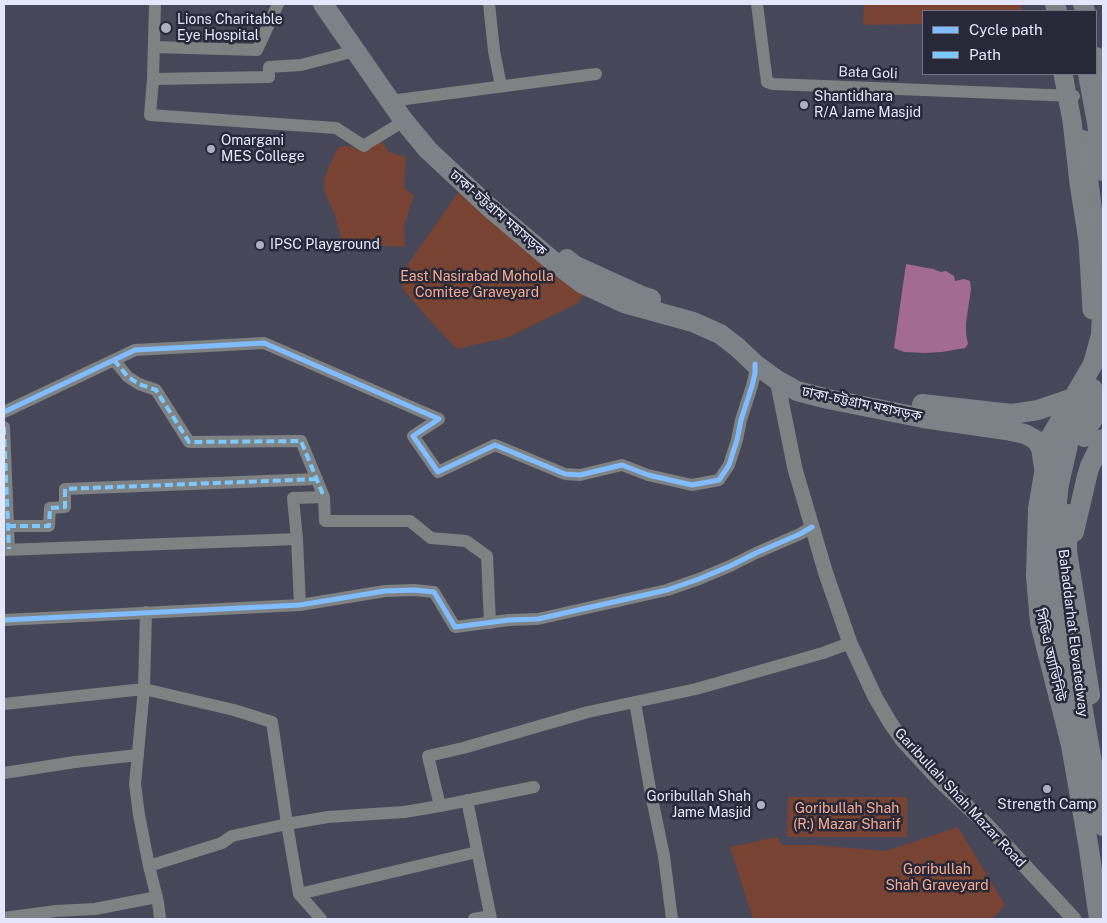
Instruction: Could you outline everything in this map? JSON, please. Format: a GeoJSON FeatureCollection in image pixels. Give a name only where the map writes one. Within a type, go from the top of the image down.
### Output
{"type":"FeatureCollection","features":[{"type":"Feature","properties":{"kind":"highway","name":"ঢাকা-চট্টগ্রাম মহাসড়ক"},"geometry":{"type":"LineString","coordinates":[[323,4],[428,150],[482,200],[554,262],[583,284],[624,303],[693,322],[720,334],[755,364],[777,380],[798,391],[923,418],[1025,434],[1036,440],[1041,448],[1044,474]]}},
{"type":"Feature","properties":{"kind":"highway","name":"ঢাকা-চট্টগ্রাম মহাসড়ক"},"geometry":{"type":"LineString","coordinates":[[336,4],[364,45],[398,109],[456,165],[534,234],[574,264],[642,296],[708,315],[738,331],[768,360],[789,373],[810,382],[915,403],[1012,414],[1038,410],[1073,398]]}},
{"type":"Feature","properties":{"kind":"highway"},"geometry":{"type":"LineString","coordinates":[[1097,62],[1103,101]]}},
{"type":"Feature","properties":{"kind":"highway","name":"সিডিএ অ্যাভিনিউ"},"geometry":{"type":"LineString","coordinates":[[1071,75],[1084,143],[1103,295],[1101,335],[1093,364],[1050,438],[1038,509],[1036,576],[1040,623],[1072,745],[1099,919]]}},
{"type":"Feature","properties":{"kind":"highway"},"geometry":{"type":"LineString","coordinates":[[1088,75],[1103,170]]}},
{"type":"Feature","properties":{"kind":"highway","name":"Bahaddarhat Elevatedway"},"geometry":{"type":"LineString","coordinates":[[1103,368],[1070,436],[1059,484],[1051,554],[1063,650],[1084,770],[1097,831],[1103,875]]}},
{"type":"Feature","properties":{"kind":"highway","name":"Bahaddarhat Elevatedway"},"geometry":{"type":"LineString","coordinates":[[1103,385],[1075,441],[1064,489],[1060,557],[1073,652],[1103,826]]}},
{"type":"Feature","properties":{"kind":"highway"},"geometry":{"type":"LineString","coordinates":[[1103,402],[1088,427],[1076,459],[1068,511],[1067,551],[1103,782]]}},
{"type":"Feature","properties":{"kind":"highway"},"geometry":{"type":"LineString","coordinates":[[1067,551],[1075,531],[1086,476],[1103,439]]}},
{"type":"Feature","properties":{"kind":"main road"},"geometry":{"type":"LineString","coordinates":[[1063,75],[1072,121],[1088,241],[1092,310]]}},
{"type":"Feature","properties":{"kind":"street"},"geometry":{"type":"LineString","coordinates":[[155,4],[150,115],[336,128],[364,146],[398,109],[500,86],[596,74]]}},
{"type":"Feature","properties":{"kind":"street"},"geometry":{"type":"LineString","coordinates":[[154,47],[257,50],[278,4]]}},
{"type":"Feature","properties":{"kind":"street"},"geometry":{"type":"LineString","coordinates":[[488,4],[500,86]]}},
{"type":"Feature","properties":{"kind":"street","name":"Bata Goli"},"geometry":{"type":"LineString","coordinates":[[757,4],[767,82],[772,84],[1076,96]]}},
{"type":"Feature","properties":{"kind":"street"},"geometry":{"type":"LineString","coordinates":[[153,79],[269,77],[269,67],[301,65],[355,51]]}},
{"type":"Feature","properties":{"kind":"street"},"geometry":{"type":"LineString","coordinates":[[4,412],[135,350],[264,343],[438,419],[413,436],[438,472],[495,445],[565,474],[580,475],[622,465],[648,475],[692,485],[719,480],[729,465],[752,386],[755,364]]}},
{"type":"Feature","properties":{"kind":"street"},"geometry":{"type":"LineString","coordinates":[[114,360],[128,378],[156,390],[189,442],[301,441],[324,497],[325,521],[410,521],[431,538],[466,542],[487,556],[490,623]]}},
{"type":"Feature","properties":{"kind":"street","name":"Garibullah Shah Mazar Road"},"geometry":{"type":"LineString","coordinates":[[777,380],[795,469],[838,612],[850,643],[875,696],[903,741],[939,780],[986,824],[1074,919]]}},
{"type":"Feature","properties":{"kind":"street"},"geometry":{"type":"LineString","coordinates":[[4,428],[8,526],[6,550],[297,539]]}},
{"type":"Feature","properties":{"kind":"street"},"geometry":{"type":"LineString","coordinates":[[8,526],[49,526],[50,508],[65,508],[65,488],[317,479]]}},
{"type":"Feature","properties":{"kind":"street"},"geometry":{"type":"LineString","coordinates":[[300,605],[293,498],[324,497]]}},
{"type":"Feature","properties":{"kind":"street"},"geometry":{"type":"LineString","coordinates":[[4,620],[300,605],[386,591],[414,590],[434,592],[455,627],[509,620],[538,619],[667,590],[730,566],[812,527]]}},
{"type":"Feature","properties":{"kind":"street"},"geometry":{"type":"LineString","coordinates":[[146,612],[144,689],[135,784],[139,815],[160,919]]}},
{"type":"Feature","properties":{"kind":"street"},"geometry":{"type":"LineString","coordinates":[[440,806],[428,756],[463,748],[588,712],[696,689],[823,653],[850,643]]}},
{"type":"Feature","properties":{"kind":"street"},"geometry":{"type":"LineString","coordinates":[[4,704],[144,689],[234,710],[272,722],[299,894],[321,919]]}},
{"type":"Feature","properties":{"kind":"street"},"geometry":{"type":"LineString","coordinates":[[635,702],[664,856],[672,919]]}},
{"type":"Feature","properties":{"kind":"street"},"geometry":{"type":"LineString","coordinates":[[4,773],[138,755]]}},
{"type":"Feature","properties":{"kind":"street"},"geometry":{"type":"LineString","coordinates":[[149,866],[222,843],[232,836],[287,824],[328,817],[404,812],[534,788]]}},
{"type":"Feature","properties":{"kind":"street"},"geometry":{"type":"LineString","coordinates":[[467,800],[491,917],[474,919]]}},
{"type":"Feature","properties":{"kind":"street"},"geometry":{"type":"LineString","coordinates":[[299,894],[477,852]]}},
{"type":"Feature","properties":{"kind":"street"},"geometry":{"type":"LineString","coordinates":[[4,918],[56,911],[95,909],[157,897]]}},
{"type":"Feature","properties":{"kind":"green space"},"geometry":{"type":"Polygon","coordinates":[[[864,4],[1021,4],[1023,10],[922,10],[922,24],[863,25],[864,4]]]}},
{"type":"Feature","properties":{"kind":"green space"},"geometry":{"type":"Polygon","coordinates":[[[380,139],[389,152],[406,157],[404,188],[414,196],[404,225],[405,247],[342,244],[336,218],[324,190],[324,179],[338,147],[348,146],[361,150],[380,139]]]}},
{"type":"Feature","properties":{"kind":"green space","name":"East Nasirabad Moholla Comitee Graveyard"},"geometry":{"type":"Polygon","coordinates":[[[459,191],[586,291],[578,303],[509,337],[457,349],[402,288],[404,270],[459,191]]]}},
{"type":"Feature","properties":{"kind":"green space","name":"Goribullah Shah (R:) Mazar Sharif"},"geometry":{"type":"Polygon","coordinates":[[[788,797],[907,797],[907,837],[787,837],[788,797]]]}},
{"type":"Feature","properties":{"kind":"green space","name":"Goribullah Shah Graveyard"},"geometry":{"type":"Polygon","coordinates":[[[958,827],[1005,905],[992,919],[753,919],[730,847],[777,837],[782,845],[814,845],[886,851],[958,827]]]}},
{"type":"Feature","properties":{"kind":"shaded area"},"geometry":{"type":"Polygon","coordinates":[[[906,264],[941,272],[946,271],[954,276],[955,281],[964,279],[970,281],[971,289],[966,323],[968,344],[965,348],[925,353],[904,352],[894,348],[906,264]]]}},
{"type":"Feature","properties":{"kind":"marked path"},"geometry":{"type":"LineString","coordinates":[[114,360],[128,377],[139,384],[156,390],[189,442],[301,441],[324,497]]}},
{"type":"Feature","properties":{"kind":"marked path"},"geometry":{"type":"LineString","coordinates":[[4,427],[9,549]]}},
{"type":"Feature","properties":{"kind":"marked path"},"geometry":{"type":"LineString","coordinates":[[8,526],[49,526],[50,508],[65,507],[65,489],[317,479]]}},
{"type":"Feature","properties":{"kind":"cycle path"},"geometry":{"type":"LineString","coordinates":[[4,412],[135,350],[264,343],[439,419],[413,436],[438,472],[495,445],[565,474],[580,475],[622,465],[648,475],[692,485],[719,480],[729,465],[752,386],[755,364]]}},
{"type":"Feature","properties":{"kind":"cycle path"},"geometry":{"type":"LineString","coordinates":[[4,620],[300,605],[385,591],[414,590],[434,592],[455,627],[509,620],[538,619],[667,590],[730,566],[812,527]]}},
{"type":"Feature","properties":{"kind":"place","name":"Lions Charitable Eye Hospital"},"geometry":{"type":"Point","coordinates":[166,28]}},
{"type":"Feature","properties":{"kind":"place","name":"Shantidhara R/A Jame Masjid"},"geometry":{"type":"Point","coordinates":[804,105]}},
{"type":"Feature","properties":{"kind":"place","name":"Omargani MES College"},"geometry":{"type":"Point","coordinates":[211,149]}},
{"type":"Feature","properties":{"kind":"place","name":"IPSC Playground"},"geometry":{"type":"Point","coordinates":[260,245]}},
{"type":"Feature","properties":{"kind":"place","name":"Strength Camp"},"geometry":{"type":"Point","coordinates":[1047,789]}},
{"type":"Feature","properties":{"kind":"place","name":"Goribullah Shah Jame Masjid"},"geometry":{"type":"Point","coordinates":[761,805]}}]}
